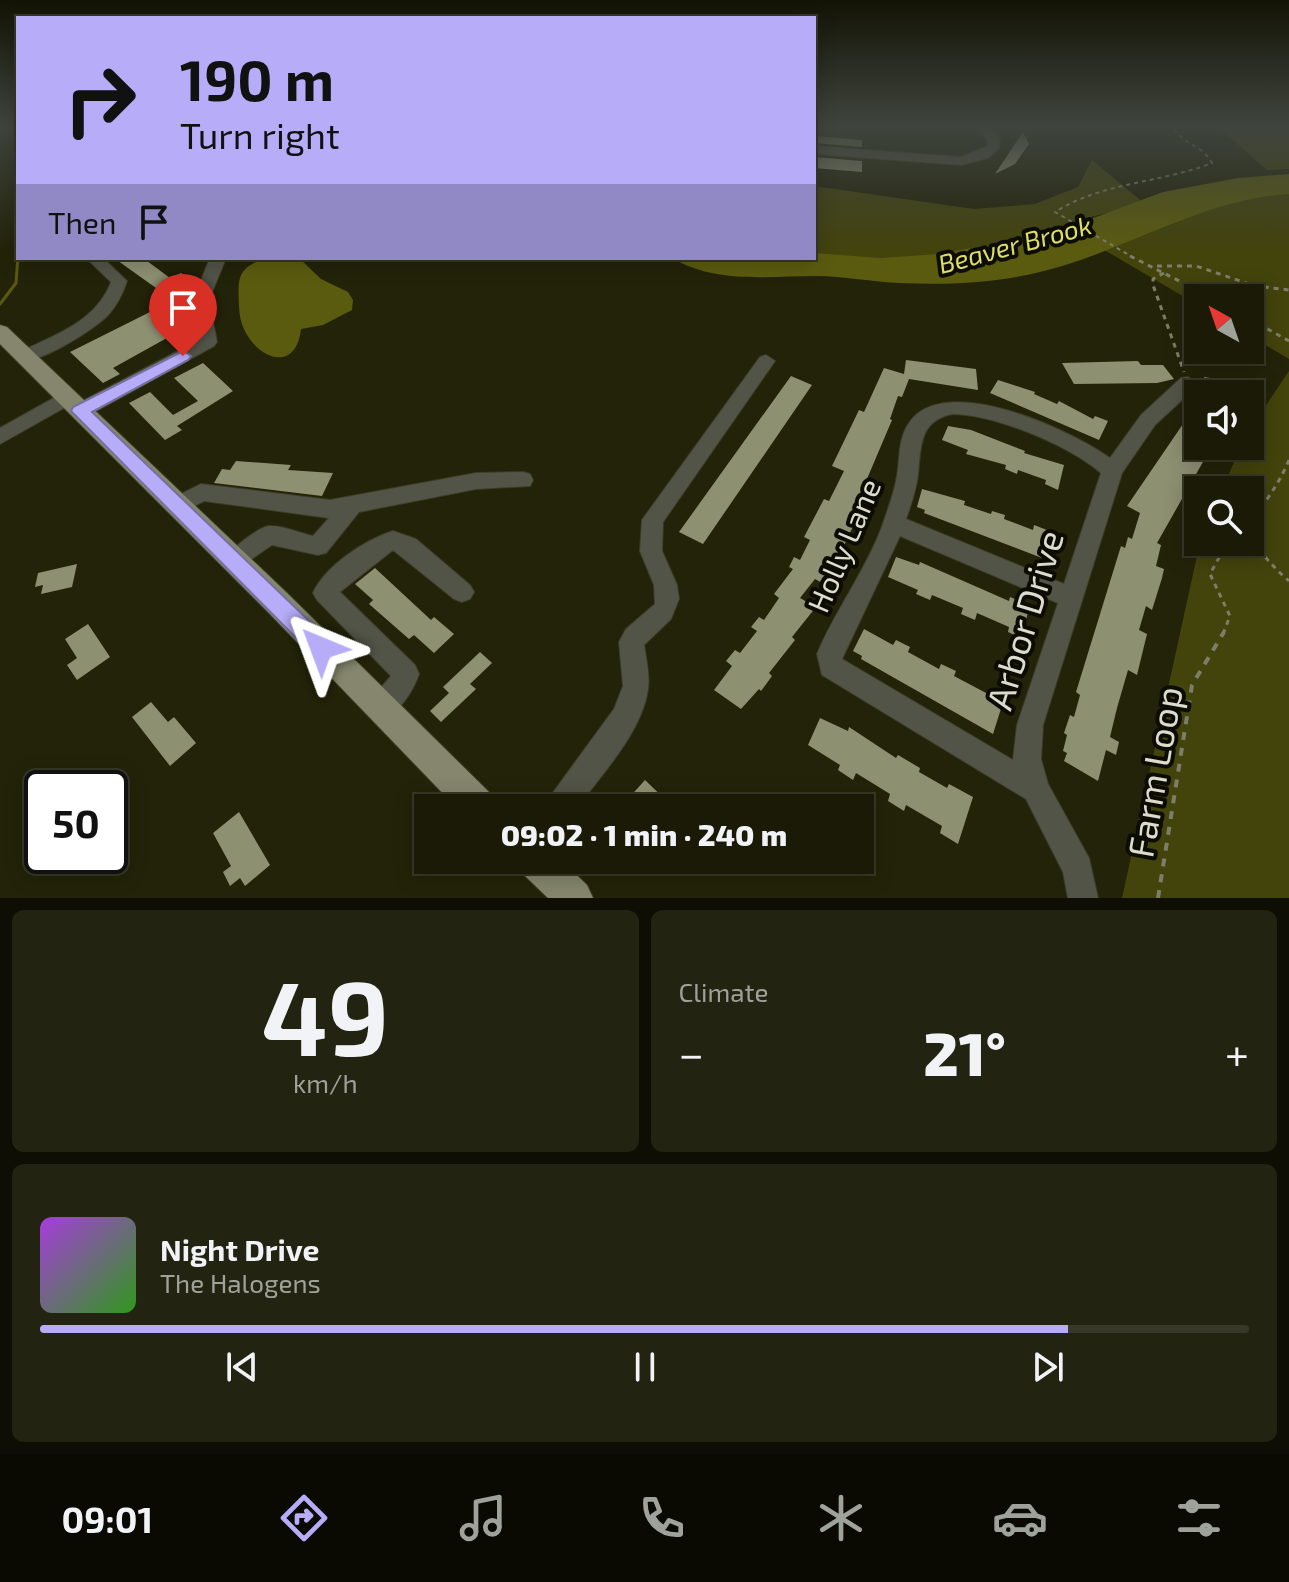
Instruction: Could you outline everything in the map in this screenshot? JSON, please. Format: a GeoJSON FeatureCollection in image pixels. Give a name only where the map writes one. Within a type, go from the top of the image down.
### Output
{"type":"FeatureCollection","features":[{"type":"Feature","properties":{"kind":"main road"},"geometry":{"type":"LineString","coordinates":[[0,332],[467,794]]}},
{"type":"Feature","properties":{"kind":"main road"},"geometry":{"type":"LineString","coordinates":[[549,874],[574,898]]}},
{"type":"Feature","properties":{"kind":"street"},"geometry":{"type":"LineString","coordinates":[[23,357],[95,319],[116,296],[119,281],[96,260]]}},
{"type":"Feature","properties":{"kind":"street"},"geometry":{"type":"LineString","coordinates":[[0,437],[208,342],[201,300],[217,260]]}},
{"type":"Feature","properties":{"kind":"street"},"geometry":{"type":"LineString","coordinates":[[570,794],[607,744],[635,696],[637,679],[631,642],[639,629],[651,624],[666,606],[667,589],[651,550],[653,520],[766,361]]}},
{"type":"Feature","properties":{"kind":"street","name":"Arbor Drive"},"geometry":{"type":"LineString","coordinates":[[1083,898],[1078,869],[1036,789],[1027,759],[1030,725],[1112,471],[1148,420],[1184,387]]}},
{"type":"Feature","properties":{"kind":"street","name":"Holly Lane"},"geometry":{"type":"LineString","coordinates":[[1036,789],[831,666],[829,654],[894,524],[917,426],[942,408],[961,406],[981,410],[1048,434],[1091,454],[1112,471]]}},
{"type":"Feature","properties":{"kind":"street"},"geometry":{"type":"LineString","coordinates":[[177,506],[201,492],[330,509],[350,508],[476,481],[523,480]]}},
{"type":"Feature","properties":{"kind":"street"},"geometry":{"type":"LineString","coordinates":[[234,561],[269,535],[318,546],[350,508]]}},
{"type":"Feature","properties":{"kind":"street"},"geometry":{"type":"LineString","coordinates":[[894,524],[1072,598]]}},
{"type":"Feature","properties":{"kind":"street"},"geometry":{"type":"LineString","coordinates":[[380,708],[406,674],[325,593],[378,546],[393,540],[408,546],[462,592]]}},
{"type":"Feature","properties":{"kind":"path"},"geometry":{"type":"LineString","coordinates":[[1187,284],[1089,235],[1055,212],[1086,198],[1197,168]]}},
{"type":"Feature","properties":{"kind":"path"},"geometry":{"type":"LineString","coordinates":[[1153,266],[1196,266],[1255,286],[1289,290]]}},
{"type":"Feature","properties":{"kind":"path"},"geometry":{"type":"LineString","coordinates":[[1165,272],[1153,279],[1153,285],[1187,380]]}},
{"type":"Feature","properties":{"kind":"path"},"geometry":{"type":"LineString","coordinates":[[1264,327],[1289,341]]}},
{"type":"Feature","properties":{"kind":"path"},"geometry":{"type":"LineString","coordinates":[[1264,499],[1289,460]]}},
{"type":"Feature","properties":{"kind":"path","name":"Farm Loop"},"geometry":{"type":"LineString","coordinates":[[1158,898],[1192,685],[1230,622],[1210,574],[1220,556]]}},
{"type":"Feature","properties":{"kind":"path"},"geometry":{"type":"LineString","coordinates":[[1262,556],[1289,581]]}},
{"type":"Feature","properties":{"kind":"shaded area"},"geometry":{"type":"Polygon","coordinates":[[[1088,168],[1102,168],[1145,204],[1078,220],[970,258],[855,266],[816,258],[816,186],[974,209],[1035,204],[1078,187],[1088,168]]]}},
{"type":"Feature","properties":{"kind":"shaded area"},"geometry":{"type":"Polygon","coordinates":[[[1278,182],[1289,194],[1289,359],[1264,344],[1264,284],[1184,284],[1184,297],[1072,231],[1278,182]]]}},
{"type":"Feature","properties":{"kind":"shaded area"},"geometry":{"type":"Polygon","coordinates":[[[1289,371],[1289,898],[1122,898],[1197,556],[1264,556],[1264,476],[1228,476],[1235,460],[1264,460],[1264,408],[1289,371]]]}},
{"type":"Feature","properties":{"kind":"water","name":"Beaver Brook"},"geometry":{"type":"Polygon","coordinates":[[[1289,174],[1289,194],[1225,205],[1071,263],[1006,279],[917,284],[826,276],[742,277],[706,272],[676,260],[816,260],[816,253],[880,258],[939,254],[1056,232],[1163,192],[1238,178],[1289,174]]]}},
{"type":"Feature","properties":{"kind":"water"},"geometry":{"type":"Polygon","coordinates":[[[301,260],[321,279],[348,292],[353,300],[352,310],[323,325],[301,329],[297,345],[289,355],[268,355],[248,336],[241,322],[239,282],[244,270],[256,262],[301,260]]]}},
{"type":"Feature","properties":{"kind":"building"},"geometry":{"type":"Polygon","coordinates":[[[816,168],[816,168],[862,168],[862,172],[816,168]]]}},
{"type":"Feature","properties":{"kind":"building"},"geometry":{"type":"Polygon","coordinates":[[[117,260],[146,260],[170,278],[181,273],[191,280],[163,293],[117,260]]]}},
{"type":"Feature","properties":{"kind":"building"},"geometry":{"type":"Polygon","coordinates":[[[160,307],[182,323],[178,325],[183,329],[113,368],[120,374],[103,383],[70,352],[160,307]]]}},
{"type":"Feature","properties":{"kind":"building"},"geometry":{"type":"Polygon","coordinates":[[[906,360],[976,369],[978,390],[909,379],[902,397],[898,396],[892,420],[861,493],[860,511],[826,585],[815,579],[800,598],[816,607],[792,637],[795,640],[769,673],[772,676],[761,691],[759,689],[741,709],[714,690],[732,666],[726,661],[735,650],[740,653],[757,631],[751,627],[759,617],[764,620],[779,598],[774,594],[793,569],[789,567],[794,557],[800,560],[810,540],[804,537],[824,499],[829,501],[844,471],[832,466],[859,410],[864,412],[884,368],[904,374],[906,360]]]}},
{"type":"Feature","properties":{"kind":"building"},"geometry":{"type":"Polygon","coordinates":[[[1138,361],[1141,365],[1163,365],[1174,379],[1157,383],[1074,384],[1062,363],[1138,361]]]}},
{"type":"Feature","properties":{"kind":"building"},"geometry":{"type":"Polygon","coordinates":[[[203,363],[233,391],[177,426],[182,430],[165,440],[129,403],[150,392],[173,415],[198,401],[174,378],[203,363]]]}},
{"type":"Feature","properties":{"kind":"building"},"geometry":{"type":"Polygon","coordinates":[[[791,376],[812,385],[703,544],[679,532],[791,376]]]}},
{"type":"Feature","properties":{"kind":"building"},"geometry":{"type":"Polygon","coordinates":[[[998,380],[1035,392],[1057,404],[1059,401],[1093,419],[1095,416],[1108,421],[1099,440],[990,393],[998,380]]]}},
{"type":"Feature","properties":{"kind":"building"},"geometry":{"type":"Polygon","coordinates":[[[1184,423],[1184,460],[1204,460],[1195,476],[1184,476],[1184,495],[1157,543],[1161,545],[1156,566],[1164,569],[1162,578],[1152,610],[1146,606],[1139,630],[1147,634],[1137,675],[1128,670],[1117,708],[1110,737],[1119,742],[1116,755],[1106,750],[1098,781],[1064,761],[1067,735],[1064,733],[1070,715],[1074,717],[1080,695],[1076,692],[1121,546],[1125,548],[1128,537],[1132,539],[1140,513],[1127,506],[1184,423]]]}},
{"type":"Feature","properties":{"kind":"building"},"geometry":{"type":"Polygon","coordinates":[[[948,426],[971,430],[1024,453],[1064,465],[1058,490],[1045,484],[1046,480],[1018,470],[1017,474],[1005,469],[1006,465],[966,454],[968,450],[942,440],[948,426]]]}},
{"type":"Feature","properties":{"kind":"building"},"geometry":{"type":"Polygon","coordinates":[[[236,461],[291,465],[288,470],[333,473],[322,496],[214,483],[222,469],[230,470],[236,461]]]}},
{"type":"Feature","properties":{"kind":"building"},"geometry":{"type":"Polygon","coordinates":[[[922,489],[965,501],[964,505],[991,514],[992,511],[1005,515],[1004,519],[1033,530],[1034,525],[1047,530],[1042,558],[924,513],[925,510],[917,507],[922,489]]]}},
{"type":"Feature","properties":{"kind":"building"},"geometry":{"type":"Polygon","coordinates":[[[896,557],[919,565],[920,562],[1009,601],[1010,597],[1030,605],[1021,638],[1008,632],[1009,627],[977,613],[975,620],[961,614],[963,608],[932,595],[930,600],[916,594],[918,590],[888,577],[896,557]]]}},
{"type":"Feature","properties":{"kind":"building"},"geometry":{"type":"Polygon","coordinates":[[[77,564],[72,587],[41,594],[43,585],[35,587],[38,573],[77,564]]]}},
{"type":"Feature","properties":{"kind":"building"},"geometry":{"type":"Polygon","coordinates":[[[375,568],[431,620],[434,617],[454,634],[434,653],[414,635],[409,639],[369,604],[373,600],[355,584],[375,568]]]}},
{"type":"Feature","properties":{"kind":"building"},"geometry":{"type":"Polygon","coordinates":[[[88,624],[110,657],[77,680],[67,665],[77,658],[65,639],[88,624]]]}},
{"type":"Feature","properties":{"kind":"building"},"geometry":{"type":"Polygon","coordinates":[[[864,629],[893,645],[896,640],[910,647],[908,652],[939,669],[941,664],[956,671],[954,676],[988,694],[990,688],[1005,696],[993,734],[861,659],[862,656],[853,651],[864,629]]]}},
{"type":"Feature","properties":{"kind":"building"},"geometry":{"type":"Polygon","coordinates":[[[480,652],[492,663],[470,684],[476,689],[441,722],[430,711],[449,693],[443,687],[480,652]]]}},
{"type":"Feature","properties":{"kind":"building"},"geometry":{"type":"Polygon","coordinates":[[[151,702],[168,722],[174,717],[196,743],[170,766],[132,717],[151,702]]]}},
{"type":"Feature","properties":{"kind":"building"},"geometry":{"type":"Polygon","coordinates":[[[820,718],[848,731],[849,727],[896,758],[898,755],[920,768],[919,772],[947,788],[949,784],[973,797],[958,844],[940,833],[942,826],[906,805],[904,811],[888,801],[890,794],[856,773],[853,780],[838,770],[840,765],[808,745],[820,718]]]}},
{"type":"Feature","properties":{"kind":"building"},"geometry":{"type":"Polygon","coordinates":[[[645,780],[660,794],[632,794],[645,780]]]}},
{"type":"Feature","properties":{"kind":"building"},"geometry":{"type":"Polygon","coordinates":[[[239,812],[270,865],[245,886],[240,878],[230,886],[223,872],[231,866],[213,833],[239,812]]]}},
{"type":"Feature","properties":{"kind":"waterway"},"geometry":{"type":"LineString","coordinates":[[0,304],[16,283],[18,260]]}},
{"type":"Feature","properties":{"kind":"route"},"geometry":{"type":"LineString","coordinates":[[183,356],[80,411],[321,648]]}}]}
